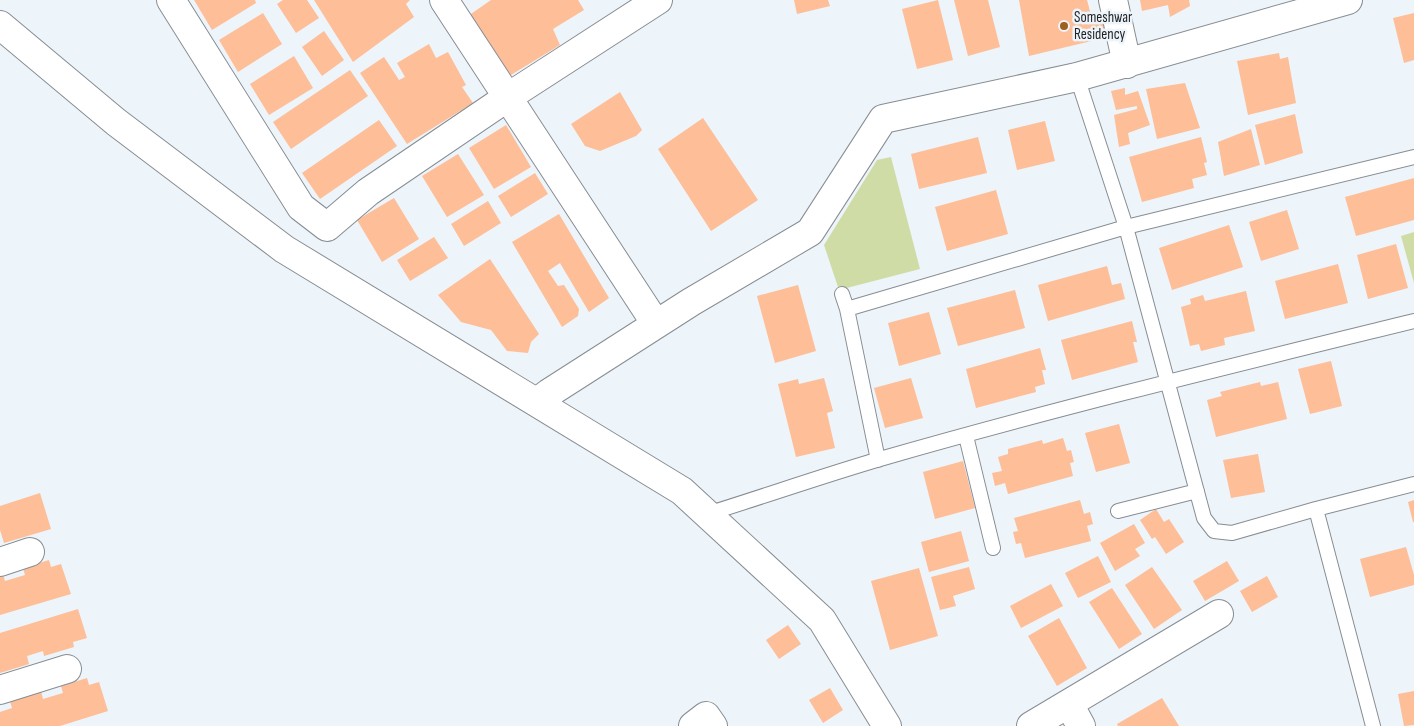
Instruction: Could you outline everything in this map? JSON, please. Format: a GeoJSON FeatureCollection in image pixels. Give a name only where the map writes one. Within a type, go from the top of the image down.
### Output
{"type":"FeatureCollection","features":[{"type":"Feature","properties":{"kind":"street"},"geometry":{"type":"LineString","coordinates":[[171,0],[301,207],[327,227],[368,192],[508,97],[658,0]]}},
{"type":"Feature","properties":{"kind":"street"},"geometry":{"type":"LineString","coordinates":[[444,0],[656,324]]}},
{"type":"Feature","properties":{"kind":"street"},"geometry":{"type":"LineString","coordinates":[[1113,0],[1127,64]]}},
{"type":"Feature","properties":{"kind":"street"},"geometry":{"type":"LineString","coordinates":[[536,402],[656,324],[810,232],[882,118],[1077,77],[1348,0]]}},
{"type":"Feature","properties":{"kind":"street"},"geometry":{"type":"LineString","coordinates":[[0,25],[116,122],[284,249],[682,491],[822,620],[887,726]]}},
{"type":"Feature","properties":{"kind":"street"},"geometry":{"type":"LineString","coordinates":[[0,562],[30,552]]}},
{"type":"Feature","properties":{"kind":"street"},"geometry":{"type":"LineString","coordinates":[[1031,726],[1075,715],[1219,614]]}},
{"type":"Feature","properties":{"kind":"street"},"geometry":{"type":"LineString","coordinates":[[0,690],[67,669]]}},
{"type":"Feature","properties":{"kind":"street"},"geometry":{"type":"LineString","coordinates":[[692,726],[706,716],[713,726]]}},
{"type":"Feature","properties":{"kind":"lane"},"geometry":{"type":"LineString","coordinates":[[1077,77],[1126,227],[1204,518],[1214,531],[1232,533],[1414,484]]}},
{"type":"Feature","properties":{"kind":"lane"},"geometry":{"type":"LineString","coordinates":[[846,309],[1126,227],[1414,157]]}},
{"type":"Feature","properties":{"kind":"lane"},"geometry":{"type":"LineString","coordinates":[[842,294],[878,460]]}},
{"type":"Feature","properties":{"kind":"lane"},"geometry":{"type":"LineString","coordinates":[[707,514],[878,460],[1168,381],[1414,321]]}},
{"type":"Feature","properties":{"kind":"lane"},"geometry":{"type":"LineString","coordinates":[[966,436],[993,548]]}},
{"type":"Feature","properties":{"kind":"lane"},"geometry":{"type":"LineString","coordinates":[[1118,511],[1197,491]]}},
{"type":"Feature","properties":{"kind":"lane"},"geometry":{"type":"LineString","coordinates":[[1316,509],[1373,726]]}},
{"type":"Feature","properties":{"kind":"green space"},"geometry":{"type":"Polygon","coordinates":[[[891,157],[920,269],[839,290],[824,245],[877,160],[891,157]]]}},
{"type":"Feature","properties":{"kind":"green space"},"geometry":{"type":"Polygon","coordinates":[[[1414,232],[1414,283],[1401,236],[1414,232]]]}},
{"type":"Feature","properties":{"kind":"building"},"geometry":{"type":"Polygon","coordinates":[[[194,0],[255,0],[256,3],[212,30],[194,0]]]}},
{"type":"Feature","properties":{"kind":"building"},"geometry":{"type":"Polygon","coordinates":[[[283,0],[307,0],[319,18],[296,33],[277,4],[283,0]]]}},
{"type":"Feature","properties":{"kind":"building"},"geometry":{"type":"Polygon","coordinates":[[[314,0],[410,0],[406,4],[414,17],[353,62],[314,0]]]}},
{"type":"Feature","properties":{"kind":"building"},"geometry":{"type":"Polygon","coordinates":[[[491,0],[578,0],[584,10],[553,29],[560,45],[506,78],[468,16],[491,0]]]}},
{"type":"Feature","properties":{"kind":"building"},"geometry":{"type":"Polygon","coordinates":[[[794,0],[828,0],[830,6],[797,14],[794,0]]]}},
{"type":"Feature","properties":{"kind":"building"},"geometry":{"type":"Polygon","coordinates":[[[938,0],[953,60],[917,69],[902,9],[938,0]]]}},
{"type":"Feature","properties":{"kind":"building"},"geometry":{"type":"Polygon","coordinates":[[[954,0],[988,0],[1000,47],[968,56],[954,0]]]}},
{"type":"Feature","properties":{"kind":"building","name":"Someshwar Residency"},"geometry":{"type":"Polygon","coordinates":[[[1019,0],[1087,0],[1091,15],[1102,13],[1108,37],[1029,56],[1019,0]]]}},
{"type":"Feature","properties":{"kind":"building"},"geometry":{"type":"Polygon","coordinates":[[[1140,0],[1189,0],[1190,6],[1170,17],[1168,5],[1142,11],[1140,0]]]}},
{"type":"Feature","properties":{"kind":"building"},"geometry":{"type":"Polygon","coordinates":[[[263,13],[282,44],[238,72],[219,40],[263,13]]]}},
{"type":"Feature","properties":{"kind":"building"},"geometry":{"type":"Polygon","coordinates":[[[1414,13],[1414,60],[1404,63],[1393,18],[1414,13]]]}},
{"type":"Feature","properties":{"kind":"building"},"geometry":{"type":"Polygon","coordinates":[[[324,31],[344,60],[322,76],[302,47],[324,31]]]}},
{"type":"Feature","properties":{"kind":"building"},"geometry":{"type":"Polygon","coordinates":[[[429,44],[436,58],[448,52],[466,85],[462,87],[473,103],[407,144],[360,73],[384,57],[399,80],[405,77],[397,63],[429,44]]]}},
{"type":"Feature","properties":{"kind":"building"},"geometry":{"type":"Polygon","coordinates":[[[1279,53],[1280,59],[1288,57],[1296,103],[1248,115],[1237,61],[1279,53]]]}},
{"type":"Feature","properties":{"kind":"building"},"geometry":{"type":"Polygon","coordinates":[[[294,56],[313,88],[269,115],[250,84],[294,56]]]}},
{"type":"Feature","properties":{"kind":"building"},"geometry":{"type":"Polygon","coordinates":[[[350,70],[368,96],[291,149],[273,122],[350,70]]]}},
{"type":"Feature","properties":{"kind":"building"},"geometry":{"type":"Polygon","coordinates":[[[1185,83],[1200,128],[1157,139],[1146,89],[1185,83]]]}},
{"type":"Feature","properties":{"kind":"building"},"geometry":{"type":"Polygon","coordinates":[[[1125,88],[1125,95],[1138,91],[1150,125],[1128,133],[1130,144],[1119,147],[1114,115],[1137,109],[1137,106],[1116,110],[1111,91],[1125,88]]]}},
{"type":"Feature","properties":{"kind":"building"},"geometry":{"type":"Polygon","coordinates":[[[620,92],[642,130],[636,136],[600,151],[585,146],[571,124],[620,92]]]}},
{"type":"Feature","properties":{"kind":"building"},"geometry":{"type":"Polygon","coordinates":[[[1295,114],[1303,153],[1265,165],[1255,125],[1295,114]]]}},
{"type":"Feature","properties":{"kind":"building"},"geometry":{"type":"Polygon","coordinates":[[[703,118],[758,200],[711,231],[658,149],[703,118]]]}},
{"type":"Feature","properties":{"kind":"building"},"geometry":{"type":"Polygon","coordinates":[[[379,120],[397,146],[320,199],[302,173],[379,120]]]}},
{"type":"Feature","properties":{"kind":"building"},"geometry":{"type":"Polygon","coordinates":[[[1045,121],[1055,161],[1017,170],[1008,130],[1045,121]]]}},
{"type":"Feature","properties":{"kind":"building"},"geometry":{"type":"Polygon","coordinates":[[[506,125],[531,167],[494,189],[469,148],[506,125]]]}},
{"type":"Feature","properties":{"kind":"building"},"geometry":{"type":"Polygon","coordinates":[[[1251,129],[1260,165],[1224,176],[1218,142],[1251,129]]]}},
{"type":"Feature","properties":{"kind":"building"},"geometry":{"type":"Polygon","coordinates":[[[978,137],[987,173],[919,189],[911,154],[978,137]]]}},
{"type":"Feature","properties":{"kind":"building"},"geometry":{"type":"Polygon","coordinates":[[[1201,137],[1207,162],[1204,163],[1207,175],[1192,179],[1194,188],[1142,202],[1129,157],[1201,137]]]}},
{"type":"Feature","properties":{"kind":"building"},"geometry":{"type":"Polygon","coordinates":[[[458,154],[484,195],[447,217],[422,176],[458,154]]]}},
{"type":"Feature","properties":{"kind":"building"},"geometry":{"type":"Polygon","coordinates":[[[535,173],[548,194],[511,217],[498,196],[535,173]]]}},
{"type":"Feature","properties":{"kind":"building"},"geometry":{"type":"Polygon","coordinates":[[[1414,178],[1414,220],[1356,236],[1345,197],[1414,178]]]}},
{"type":"Feature","properties":{"kind":"building"},"geometry":{"type":"Polygon","coordinates":[[[996,190],[1008,234],[947,251],[935,207],[996,190]]]}},
{"type":"Feature","properties":{"kind":"building"},"geometry":{"type":"Polygon","coordinates":[[[394,198],[419,239],[382,262],[357,220],[394,198]]]}},
{"type":"Feature","properties":{"kind":"building"},"geometry":{"type":"Polygon","coordinates":[[[488,201],[501,223],[464,246],[451,224],[488,201]]]}},
{"type":"Feature","properties":{"kind":"building"},"geometry":{"type":"Polygon","coordinates":[[[1287,210],[1299,249],[1261,261],[1249,222],[1287,210]]]}},
{"type":"Feature","properties":{"kind":"building"},"geometry":{"type":"Polygon","coordinates":[[[559,214],[609,298],[589,312],[560,263],[548,271],[558,286],[564,285],[579,309],[578,316],[562,327],[512,242],[559,214]]]}},
{"type":"Feature","properties":{"kind":"building"},"geometry":{"type":"Polygon","coordinates":[[[1229,225],[1243,267],[1172,290],[1159,248],[1229,225]]]}},
{"type":"Feature","properties":{"kind":"building"},"geometry":{"type":"Polygon","coordinates":[[[434,237],[448,258],[410,281],[397,260],[434,237]]]}},
{"type":"Feature","properties":{"kind":"building"},"geometry":{"type":"Polygon","coordinates":[[[1396,244],[1408,288],[1368,299],[1357,255],[1396,244]]]}},
{"type":"Feature","properties":{"kind":"building"},"geometry":{"type":"Polygon","coordinates":[[[490,259],[539,334],[531,342],[528,353],[507,351],[491,330],[461,322],[438,295],[490,259]]]}},
{"type":"Feature","properties":{"kind":"building"},"geometry":{"type":"Polygon","coordinates":[[[1338,264],[1348,303],[1285,319],[1275,281],[1338,264]]]}},
{"type":"Feature","properties":{"kind":"building"},"geometry":{"type":"Polygon","coordinates":[[[1107,266],[1112,285],[1121,283],[1125,299],[1048,321],[1038,285],[1107,266]]]}},
{"type":"Feature","properties":{"kind":"building"},"geometry":{"type":"Polygon","coordinates":[[[798,285],[816,351],[775,363],[757,296],[798,285]]]}},
{"type":"Feature","properties":{"kind":"building"},"geometry":{"type":"Polygon","coordinates":[[[1015,290],[1025,328],[958,346],[947,308],[1015,290]]]}},
{"type":"Feature","properties":{"kind":"building"},"geometry":{"type":"Polygon","coordinates":[[[1246,291],[1255,331],[1224,338],[1225,345],[1201,351],[1199,344],[1190,346],[1181,307],[1191,304],[1190,299],[1203,295],[1205,301],[1246,291]]]}},
{"type":"Feature","properties":{"kind":"building"},"geometry":{"type":"Polygon","coordinates":[[[929,312],[941,354],[899,366],[888,323],[929,312]]]}},
{"type":"Feature","properties":{"kind":"building"},"geometry":{"type":"Polygon","coordinates":[[[1132,321],[1137,342],[1133,342],[1138,362],[1072,380],[1061,340],[1132,321]]]}},
{"type":"Feature","properties":{"kind":"building"},"geometry":{"type":"Polygon","coordinates":[[[1040,348],[1046,370],[1042,370],[1045,384],[1035,387],[1036,392],[976,408],[966,369],[1040,348]]]}},
{"type":"Feature","properties":{"kind":"building"},"geometry":{"type":"Polygon","coordinates":[[[1331,361],[1342,406],[1310,414],[1298,369],[1331,361]]]}},
{"type":"Feature","properties":{"kind":"building"},"geometry":{"type":"Polygon","coordinates":[[[824,378],[833,411],[827,413],[835,448],[796,457],[778,384],[798,379],[799,384],[824,378]]]}},
{"type":"Feature","properties":{"kind":"building"},"geometry":{"type":"Polygon","coordinates":[[[911,378],[923,418],[885,428],[874,388],[911,378]]]}},
{"type":"Feature","properties":{"kind":"building"},"geometry":{"type":"Polygon","coordinates":[[[1260,382],[1261,386],[1278,382],[1287,419],[1216,437],[1207,400],[1222,396],[1220,392],[1260,382]]]}},
{"type":"Feature","properties":{"kind":"building"},"geometry":{"type":"Polygon","coordinates":[[[1119,424],[1130,463],[1096,472],[1085,433],[1119,424]]]}},
{"type":"Feature","properties":{"kind":"building"},"geometry":{"type":"Polygon","coordinates":[[[1063,438],[1067,451],[1071,450],[1074,462],[1070,463],[1073,476],[1008,494],[1005,483],[995,486],[992,473],[1002,471],[998,457],[1008,454],[1008,449],[1042,440],[1043,444],[1063,438]]]}},
{"type":"Feature","properties":{"kind":"building"},"geometry":{"type":"Polygon","coordinates":[[[1258,454],[1265,492],[1231,498],[1223,460],[1258,454]]]}},
{"type":"Feature","properties":{"kind":"building"},"geometry":{"type":"Polygon","coordinates":[[[963,461],[975,508],[935,519],[923,472],[963,461]]]}},
{"type":"Feature","properties":{"kind":"building"},"geometry":{"type":"Polygon","coordinates":[[[40,493],[51,529],[4,543],[0,530],[0,506],[40,493]]]}},
{"type":"Feature","properties":{"kind":"building"},"geometry":{"type":"Polygon","coordinates":[[[1080,500],[1084,514],[1090,512],[1093,524],[1087,526],[1091,541],[1025,558],[1021,543],[1016,544],[1013,532],[1018,531],[1014,518],[1080,500]]]}},
{"type":"Feature","properties":{"kind":"building"},"geometry":{"type":"Polygon","coordinates":[[[1414,500],[1414,522],[1413,522],[1408,502],[1414,500]]]}},
{"type":"Feature","properties":{"kind":"building"},"geometry":{"type":"Polygon","coordinates":[[[1156,509],[1164,522],[1169,519],[1184,542],[1166,554],[1155,537],[1152,539],[1140,520],[1156,509]]]}},
{"type":"Feature","properties":{"kind":"building"},"geometry":{"type":"Polygon","coordinates":[[[1134,524],[1145,543],[1135,549],[1140,556],[1115,571],[1100,543],[1134,524]]]}},
{"type":"Feature","properties":{"kind":"building"},"geometry":{"type":"Polygon","coordinates":[[[961,531],[969,561],[929,572],[921,542],[961,531]]]}},
{"type":"Feature","properties":{"kind":"building"},"geometry":{"type":"Polygon","coordinates":[[[1406,547],[1414,575],[1414,585],[1370,597],[1360,559],[1406,547]]]}},
{"type":"Feature","properties":{"kind":"building"},"geometry":{"type":"Polygon","coordinates":[[[1098,556],[1111,582],[1078,598],[1065,573],[1098,556]]]}},
{"type":"Feature","properties":{"kind":"building"},"geometry":{"type":"Polygon","coordinates":[[[49,560],[51,567],[61,564],[71,594],[0,615],[0,575],[3,574],[5,581],[25,575],[23,568],[49,560]]]}},
{"type":"Feature","properties":{"kind":"building"},"geometry":{"type":"Polygon","coordinates":[[[1227,561],[1239,581],[1205,601],[1193,581],[1227,561]]]}},
{"type":"Feature","properties":{"kind":"building"},"geometry":{"type":"Polygon","coordinates":[[[969,567],[975,589],[953,596],[956,606],[940,610],[931,577],[969,567]]]}},
{"type":"Feature","properties":{"kind":"building"},"geometry":{"type":"Polygon","coordinates":[[[1152,567],[1182,610],[1154,629],[1125,585],[1152,567]]]}},
{"type":"Feature","properties":{"kind":"building"},"geometry":{"type":"Polygon","coordinates":[[[919,568],[938,636],[890,650],[871,581],[919,568]]]}},
{"type":"Feature","properties":{"kind":"building"},"geometry":{"type":"Polygon","coordinates":[[[1267,576],[1278,597],[1252,612],[1240,591],[1267,576]]]}},
{"type":"Feature","properties":{"kind":"building"},"geometry":{"type":"Polygon","coordinates":[[[1051,584],[1063,606],[1021,628],[1010,606],[1051,584]]]}},
{"type":"Feature","properties":{"kind":"building"},"geometry":{"type":"Polygon","coordinates":[[[1112,588],[1142,634],[1119,649],[1089,602],[1112,588]]]}},
{"type":"Feature","properties":{"kind":"building"},"geometry":{"type":"Polygon","coordinates":[[[78,609],[87,638],[73,642],[74,647],[44,656],[43,651],[27,656],[29,664],[0,673],[0,633],[78,609]]]}},
{"type":"Feature","properties":{"kind":"building"},"geometry":{"type":"Polygon","coordinates":[[[1059,618],[1087,668],[1057,686],[1028,636],[1059,618]]]}},
{"type":"Feature","properties":{"kind":"building"},"geometry":{"type":"Polygon","coordinates":[[[788,625],[801,644],[779,659],[766,640],[788,625]]]}},
{"type":"Feature","properties":{"kind":"building"},"geometry":{"type":"Polygon","coordinates":[[[87,678],[89,685],[99,682],[108,711],[60,726],[0,726],[0,712],[12,708],[10,701],[41,691],[43,699],[63,693],[61,686],[87,678]]]}},
{"type":"Feature","properties":{"kind":"building"},"geometry":{"type":"Polygon","coordinates":[[[830,688],[843,710],[823,723],[809,700],[830,688]]]}},
{"type":"Feature","properties":{"kind":"building"},"geometry":{"type":"Polygon","coordinates":[[[1414,691],[1414,725],[1404,726],[1398,694],[1414,691]]]}},
{"type":"Feature","properties":{"kind":"building"},"geometry":{"type":"Polygon","coordinates":[[[1162,698],[1179,726],[1118,726],[1117,724],[1162,698]]]}},
{"type":"Feature","properties":{"kind":"place","name":"Someshwar Residency"},"geometry":{"type":"Point","coordinates":[1064,26]}}]}
